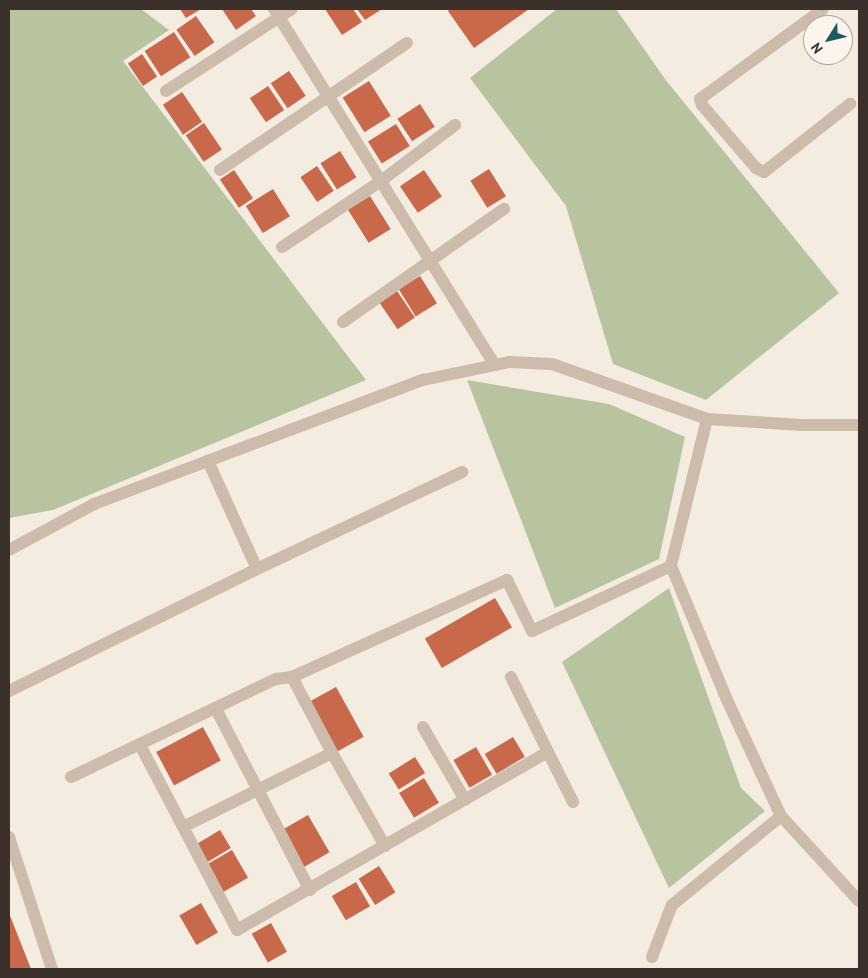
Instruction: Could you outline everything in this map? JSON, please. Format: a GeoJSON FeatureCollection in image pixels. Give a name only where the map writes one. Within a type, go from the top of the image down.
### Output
{"type":"FeatureCollection","features":[{"type":"Feature","properties":{"kind":"street"},"geometry":{"type":"LineString","coordinates":[[166,91],[277,13],[292,9]]}},
{"type":"Feature","properties":{"kind":"street"},"geometry":{"type":"LineString","coordinates":[[823,9],[700,98],[702,105],[756,168],[764,172],[850,104]]}},
{"type":"Feature","properties":{"kind":"street"},"geometry":{"type":"LineString","coordinates":[[277,13],[495,365]]}},
{"type":"Feature","properties":{"kind":"street"},"geometry":{"type":"LineString","coordinates":[[220,170],[407,43]]}},
{"type":"Feature","properties":{"kind":"street"},"geometry":{"type":"LineString","coordinates":[[282,246],[381,181],[455,125]]}},
{"type":"Feature","properties":{"kind":"street"},"geometry":{"type":"LineString","coordinates":[[343,322],[430,259],[504,209]]}},
{"type":"Feature","properties":{"kind":"street"},"geometry":{"type":"LineString","coordinates":[[9,550],[94,504],[423,380],[509,362],[552,364],[707,419],[803,425],[859,424]]}},
{"type":"Feature","properties":{"kind":"street"},"geometry":{"type":"LineString","coordinates":[[707,419],[672,566],[728,702],[781,816],[859,901]]}},
{"type":"Feature","properties":{"kind":"street"},"geometry":{"type":"LineString","coordinates":[[208,461],[257,569]]}},
{"type":"Feature","properties":{"kind":"street"},"geometry":{"type":"LineString","coordinates":[[9,691],[257,569],[462,472]]}},
{"type":"Feature","properties":{"kind":"street"},"geometry":{"type":"LineString","coordinates":[[71,777],[276,679],[292,677],[507,580],[532,631],[672,566]]}},
{"type":"Feature","properties":{"kind":"street"},"geometry":{"type":"LineString","coordinates":[[292,677],[332,754],[385,846]]}},
{"type":"Feature","properties":{"kind":"street"},"geometry":{"type":"LineString","coordinates":[[511,677],[573,802]]}},
{"type":"Feature","properties":{"kind":"street"},"geometry":{"type":"LineString","coordinates":[[216,709],[310,890]]}},
{"type":"Feature","properties":{"kind":"street"},"geometry":{"type":"LineString","coordinates":[[423,727],[465,800]]}},
{"type":"Feature","properties":{"kind":"street"},"geometry":{"type":"LineString","coordinates":[[140,745],[237,930],[310,890],[548,752]]}},
{"type":"Feature","properties":{"kind":"street"},"geometry":{"type":"LineString","coordinates":[[182,827],[332,754]]}},
{"type":"Feature","properties":{"kind":"street"},"geometry":{"type":"LineString","coordinates":[[652,957],[672,905],[781,816]]}},
{"type":"Feature","properties":{"kind":"street"},"geometry":{"type":"LineString","coordinates":[[9,837],[52,969]]}},
{"type":"Feature","properties":{"kind":"green space"},"geometry":{"type":"Polygon","coordinates":[[[9,9],[141,9],[169,30],[123,61],[366,380],[53,510],[9,518],[9,9]]]}},
{"type":"Feature","properties":{"kind":"green space"},"geometry":{"type":"Polygon","coordinates":[[[557,9],[616,9],[665,79],[839,293],[706,400],[613,364],[566,206],[470,78],[557,9]]]}},
{"type":"Feature","properties":{"kind":"green space"},"geometry":{"type":"Polygon","coordinates":[[[467,380],[609,404],[685,437],[659,559],[555,608],[467,380]]]}},
{"type":"Feature","properties":{"kind":"green space"},"geometry":{"type":"Polygon","coordinates":[[[669,588],[741,788],[765,811],[669,888],[562,662],[669,588]]]}},
{"type":"Feature","properties":{"kind":"building"},"geometry":{"type":"Polygon","coordinates":[[[180,9],[201,9],[186,18],[180,9]]]}},
{"type":"Feature","properties":{"kind":"building"},"geometry":{"type":"Polygon","coordinates":[[[222,9],[251,9],[256,16],[236,30],[222,9]]]}},
{"type":"Feature","properties":{"kind":"building"},"geometry":{"type":"Polygon","coordinates":[[[325,9],[353,9],[362,22],[342,35],[325,9]]]}},
{"type":"Feature","properties":{"kind":"building"},"geometry":{"type":"Polygon","coordinates":[[[357,9],[382,9],[365,20],[357,9]]]}},
{"type":"Feature","properties":{"kind":"building"},"geometry":{"type":"Polygon","coordinates":[[[450,9],[529,9],[474,48],[448,11],[450,9]]]}},
{"type":"Feature","properties":{"kind":"building"},"geometry":{"type":"Polygon","coordinates":[[[196,16],[214,42],[195,56],[176,30],[196,16]]]}},
{"type":"Feature","properties":{"kind":"building"},"geometry":{"type":"Polygon","coordinates":[[[174,32],[190,57],[161,76],[145,51],[174,32]]]}},
{"type":"Feature","properties":{"kind":"building"},"geometry":{"type":"Polygon","coordinates":[[[142,54],[157,76],[143,86],[128,64],[142,54]]]}},
{"type":"Feature","properties":{"kind":"building"},"geometry":{"type":"Polygon","coordinates":[[[289,71],[306,96],[288,108],[271,83],[289,71]]]}},
{"type":"Feature","properties":{"kind":"building"},"geometry":{"type":"Polygon","coordinates":[[[369,81],[391,116],[364,132],[343,97],[369,81]]]}},
{"type":"Feature","properties":{"kind":"building"},"geometry":{"type":"Polygon","coordinates":[[[268,86],[284,110],[266,122],[250,98],[268,86]]]}},
{"type":"Feature","properties":{"kind":"building"},"geometry":{"type":"Polygon","coordinates":[[[182,92],[202,122],[183,135],[163,105],[182,92]]]}},
{"type":"Feature","properties":{"kind":"building"},"geometry":{"type":"Polygon","coordinates":[[[420,104],[435,127],[412,141],[397,119],[420,104]]]}},
{"type":"Feature","properties":{"kind":"building"},"geometry":{"type":"Polygon","coordinates":[[[204,123],[222,150],[204,162],[186,135],[204,123]]]}},
{"type":"Feature","properties":{"kind":"building"},"geometry":{"type":"Polygon","coordinates":[[[396,124],[410,146],[382,164],[368,141],[396,124]]]}},
{"type":"Feature","properties":{"kind":"building"},"geometry":{"type":"Polygon","coordinates":[[[340,151],[356,177],[337,189],[320,163],[340,151]]]}},
{"type":"Feature","properties":{"kind":"building"},"geometry":{"type":"Polygon","coordinates":[[[317,166],[334,191],[317,202],[300,177],[317,166]]]}},
{"type":"Feature","properties":{"kind":"building"},"geometry":{"type":"Polygon","coordinates":[[[489,169],[506,196],[487,208],[470,181],[489,169]]]}},
{"type":"Feature","properties":{"kind":"building"},"geometry":{"type":"Polygon","coordinates":[[[234,170],[253,198],[239,208],[220,180],[234,170]]]}},
{"type":"Feature","properties":{"kind":"building"},"geometry":{"type":"Polygon","coordinates":[[[424,170],[442,197],[418,213],[400,186],[424,170]]]}},
{"type":"Feature","properties":{"kind":"building"},"geometry":{"type":"Polygon","coordinates":[[[273,189],[290,216],[263,233],[246,206],[273,189]]]}},
{"type":"Feature","properties":{"kind":"building"},"geometry":{"type":"Polygon","coordinates":[[[370,196],[391,229],[369,243],[348,210],[370,196]]]}},
{"type":"Feature","properties":{"kind":"building"},"geometry":{"type":"Polygon","coordinates":[[[420,276],[437,303],[416,316],[399,289],[420,276]]]}},
{"type":"Feature","properties":{"kind":"building"},"geometry":{"type":"Polygon","coordinates":[[[397,291],[415,318],[397,329],[380,303],[397,291]]]}},
{"type":"Feature","properties":{"kind":"building"},"geometry":{"type":"Polygon","coordinates":[[[495,598],[512,627],[442,668],[425,638],[495,598]]]}},
{"type":"Feature","properties":{"kind":"building"},"geometry":{"type":"Polygon","coordinates":[[[336,687],[364,737],[337,751],[310,702],[336,687]]]}},
{"type":"Feature","properties":{"kind":"building"},"geometry":{"type":"Polygon","coordinates":[[[203,727],[221,761],[174,785],[156,752],[203,727]]]}},
{"type":"Feature","properties":{"kind":"building"},"geometry":{"type":"Polygon","coordinates":[[[513,737],[525,757],[497,774],[485,754],[513,737]]]}},
{"type":"Feature","properties":{"kind":"building"},"geometry":{"type":"Polygon","coordinates":[[[476,747],[492,775],[469,788],[453,760],[476,747]]]}},
{"type":"Feature","properties":{"kind":"building"},"geometry":{"type":"Polygon","coordinates":[[[415,757],[425,773],[399,790],[389,773],[415,757]]]}},
{"type":"Feature","properties":{"kind":"building"},"geometry":{"type":"Polygon","coordinates":[[[424,778],[439,803],[414,818],[399,793],[424,778]]]}},
{"type":"Feature","properties":{"kind":"building"},"geometry":{"type":"Polygon","coordinates":[[[308,815],[330,852],[303,868],[281,830],[308,815]]]}},
{"type":"Feature","properties":{"kind":"building"},"geometry":{"type":"Polygon","coordinates":[[[220,830],[231,848],[204,864],[193,846],[220,830]]]}},
{"type":"Feature","properties":{"kind":"building"},"geometry":{"type":"Polygon","coordinates":[[[232,850],[248,878],[221,893],[205,866],[232,850]]]}},
{"type":"Feature","properties":{"kind":"building"},"geometry":{"type":"Polygon","coordinates":[[[379,866],[395,892],[375,905],[359,879],[379,866]]]}},
{"type":"Feature","properties":{"kind":"building"},"geometry":{"type":"Polygon","coordinates":[[[356,882],[370,906],[346,920],[332,896],[356,882]]]}},
{"type":"Feature","properties":{"kind":"building"},"geometry":{"type":"Polygon","coordinates":[[[201,903],[218,932],[196,945],[179,916],[201,903]]]}},
{"type":"Feature","properties":{"kind":"building"},"geometry":{"type":"Polygon","coordinates":[[[9,913],[31,969],[9,969],[9,913]]]}},
{"type":"Feature","properties":{"kind":"building"},"geometry":{"type":"Polygon","coordinates":[[[271,923],[287,952],[268,963],[252,934],[271,923]]]}}]}
